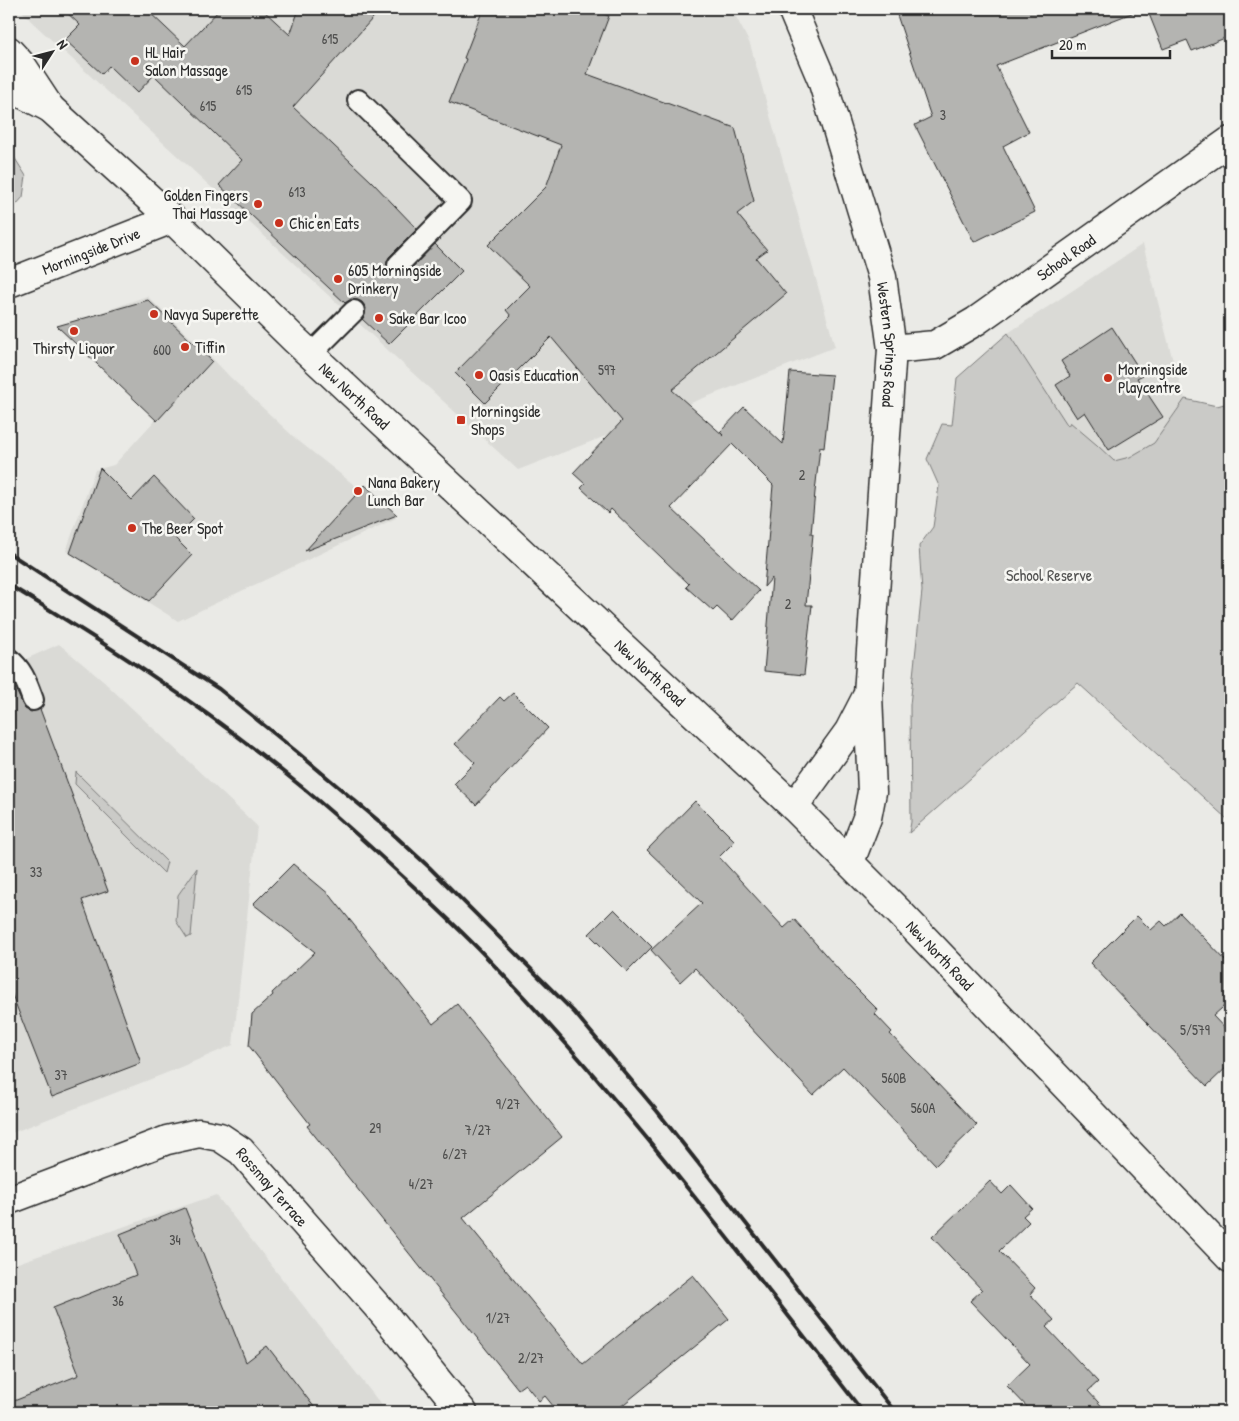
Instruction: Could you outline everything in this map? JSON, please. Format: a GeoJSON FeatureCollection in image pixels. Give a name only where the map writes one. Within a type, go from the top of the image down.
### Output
{"type":"FeatureCollection","features":[{"type":"Feature","properties":{"kind":"street","name":"Western Springs Road"},"geometry":{"type":"LineString","coordinates":[[792,9],[822,80],[882,277],[892,349],[868,694],[872,792],[867,818],[850,862]]}},
{"type":"Feature","properties":{"kind":"street","name":"New North Road"},"geometry":{"type":"LineString","coordinates":[[9,51],[21,64],[50,108],[172,219],[310,355],[794,807],[850,862],[1230,1258]]}},
{"type":"Feature","properties":{"kind":"street","name":"New North Road"},"geometry":{"type":"LineString","coordinates":[[9,87],[50,108]]}},
{"type":"Feature","properties":{"kind":"street","name":"School Road"},"geometry":{"type":"LineString","coordinates":[[892,349],[934,345],[976,321],[1230,141]]}},
{"type":"Feature","properties":{"kind":"street","name":"Morningside Drive"},"geometry":{"type":"LineString","coordinates":[[9,283],[172,219]]}},
{"type":"Feature","properties":{"kind":"street","name":"Western Springs Road"},"geometry":{"type":"LineString","coordinates":[[794,807],[849,731],[868,694]]}},
{"type":"Feature","properties":{"kind":"street","name":"Rossmay Terrace"},"geometry":{"type":"LineString","coordinates":[[9,1200],[167,1140],[200,1133],[220,1137],[242,1151],[383,1313],[463,1412]]}},
{"type":"Feature","properties":{"kind":"lane"},"geometry":{"type":"LineString","coordinates":[[358,100],[461,201],[398,265]]}},
{"type":"Feature","properties":{"kind":"lane"},"geometry":{"type":"LineString","coordinates":[[310,355],[354,311]]}},
{"type":"Feature","properties":{"kind":"lane"},"geometry":{"type":"LineString","coordinates":[[9,659],[20,670],[33,700]]}},
{"type":"Feature","properties":{"kind":"shaded area"},"geometry":{"type":"Polygon","coordinates":[[[20,9],[732,9],[750,44],[835,347],[518,470],[20,9]]]}},
{"type":"Feature","properties":{"kind":"shaded area","name":"Morningside Playcentre"},"geometry":{"type":"Polygon","coordinates":[[[1143,244],[1172,357],[1185,399],[1154,443],[1099,475],[1008,333],[1143,244]]]}},
{"type":"Feature","properties":{"kind":"shaded area"},"geometry":{"type":"Polygon","coordinates":[[[147,296],[296,439],[396,518],[178,621],[66,551],[95,470],[114,465],[156,419],[58,328],[147,296]]]}},
{"type":"Feature","properties":{"kind":"shaded area"},"geometry":{"type":"Polygon","coordinates":[[[9,642],[26,659],[59,644],[103,681],[257,826],[233,1045],[9,1134],[9,642]]]}},
{"type":"Feature","properties":{"kind":"shaded area"},"geometry":{"type":"Polygon","coordinates":[[[216,1195],[387,1412],[9,1412],[9,1266],[216,1195]]]}},
{"type":"Feature","properties":{"kind":"green space"},"geometry":{"type":"Polygon","coordinates":[[[9,149],[26,176],[23,197],[9,213],[9,149]]]}},
{"type":"Feature","properties":{"kind":"green space","name":"School Reserve"},"geometry":{"type":"Polygon","coordinates":[[[1008,333],[1068,426],[1070,422],[1114,461],[1130,457],[1154,443],[1185,399],[1217,406],[1230,404],[1230,816],[1227,819],[1078,683],[909,833],[911,822],[910,705],[922,591],[919,546],[933,527],[939,486],[927,459],[942,424],[952,425],[957,378],[1008,333]]]}},
{"type":"Feature","properties":{"kind":"green space"},"geometry":{"type":"Polygon","coordinates":[[[76,772],[167,862],[164,873],[75,784],[76,772]]]}},
{"type":"Feature","properties":{"kind":"green space"},"geometry":{"type":"Polygon","coordinates":[[[197,868],[191,936],[187,938],[176,921],[178,895],[197,868]]]}},
{"type":"Feature","properties":{"kind":"building"},"geometry":{"type":"Polygon","coordinates":[[[63,9],[146,9],[185,46],[220,9],[262,9],[290,35],[299,9],[381,9],[293,107],[372,182],[417,229],[389,257],[386,268],[390,274],[401,277],[406,274],[435,244],[462,271],[389,344],[362,319],[366,308],[362,302],[351,299],[345,303],[219,185],[242,160],[154,75],[137,93],[109,66],[102,74],[65,40],[80,25],[63,9]]]}},
{"type":"Feature","properties":{"kind":"building"},"geometry":{"type":"Polygon","coordinates":[[[483,9],[590,9],[609,16],[587,74],[735,128],[754,201],[737,214],[767,250],[756,258],[786,294],[672,390],[724,436],[720,432],[744,407],[783,444],[790,372],[832,375],[824,448],[820,447],[811,534],[813,534],[806,605],[812,605],[804,675],[764,671],[772,578],[764,587],[773,485],[732,444],[671,508],[759,591],[732,621],[717,607],[713,611],[686,587],[689,584],[611,509],[608,513],[581,488],[585,484],[573,473],[622,421],[551,337],[485,403],[455,373],[511,316],[506,310],[530,286],[488,245],[546,187],[561,145],[449,102],[483,9]]]}},
{"type":"Feature","properties":{"kind":"building"},"geometry":{"type":"Polygon","coordinates":[[[895,9],[1137,9],[1137,11],[996,66],[1029,132],[1003,146],[1035,212],[974,242],[915,125],[931,117],[895,9]]]}},
{"type":"Feature","properties":{"kind":"building"},"geometry":{"type":"Polygon","coordinates":[[[1147,9],[1230,9],[1230,36],[1192,51],[1187,40],[1163,49],[1147,9]]]}},
{"type":"Feature","properties":{"kind":"building"},"geometry":{"type":"Polygon","coordinates":[[[148,300],[212,361],[157,421],[57,326],[148,300]]]}},
{"type":"Feature","properties":{"kind":"building"},"geometry":{"type":"Polygon","coordinates":[[[1112,327],[1143,375],[1137,378],[1163,417],[1109,450],[1085,412],[1077,418],[1056,385],[1070,376],[1061,361],[1112,327]]]}},
{"type":"Feature","properties":{"kind":"building","name":"The Beer Spot"},"geometry":{"type":"Polygon","coordinates":[[[100,468],[132,500],[154,477],[194,519],[175,538],[192,555],[149,601],[70,553],[100,468]]]}},
{"type":"Feature","properties":{"kind":"building"},"geometry":{"type":"Polygon","coordinates":[[[365,485],[397,515],[305,551],[365,485]]]}},
{"type":"Feature","properties":{"kind":"building"},"geometry":{"type":"Polygon","coordinates":[[[9,676],[25,709],[31,712],[40,709],[108,891],[82,900],[141,1063],[52,1097],[9,987],[9,676]]]}},
{"type":"Feature","properties":{"kind":"building"},"geometry":{"type":"Polygon","coordinates":[[[513,693],[548,728],[476,805],[454,784],[475,763],[455,744],[500,697],[504,701],[513,693]]]}},
{"type":"Feature","properties":{"kind":"building"},"geometry":{"type":"Polygon","coordinates":[[[695,801],[735,841],[719,857],[784,928],[794,919],[846,978],[878,1010],[875,1014],[892,1032],[890,1034],[977,1125],[936,1165],[843,1067],[813,1095],[695,968],[680,982],[651,950],[702,903],[647,850],[695,801]]]}},
{"type":"Feature","properties":{"kind":"building"},"geometry":{"type":"Polygon","coordinates":[[[293,864],[330,895],[433,1024],[457,1004],[562,1137],[463,1218],[583,1364],[693,1275],[729,1319],[614,1412],[558,1412],[545,1396],[539,1401],[525,1384],[518,1389],[307,1126],[310,1124],[249,1046],[252,1014],[315,952],[253,904],[293,864]]]}},
{"type":"Feature","properties":{"kind":"building"},"geometry":{"type":"Polygon","coordinates":[[[614,909],[652,947],[627,972],[589,934],[614,909]]]}},
{"type":"Feature","properties":{"kind":"building"},"geometry":{"type":"Polygon","coordinates":[[[1180,913],[1230,965],[1230,1001],[1213,1016],[1230,1034],[1230,1064],[1207,1086],[1090,963],[1137,916],[1151,930],[1161,921],[1166,926],[1180,913]]]}},
{"type":"Feature","properties":{"kind":"building"},"geometry":{"type":"Polygon","coordinates":[[[990,1181],[1002,1194],[1011,1185],[1032,1208],[1023,1216],[1029,1222],[999,1251],[1035,1288],[1030,1294],[1054,1320],[1046,1327],[1098,1382],[1088,1391],[1107,1412],[1032,1412],[1007,1386],[1030,1364],[970,1301],[982,1290],[932,1237],[990,1181]]]}},
{"type":"Feature","properties":{"kind":"building"},"geometry":{"type":"Polygon","coordinates":[[[185,1208],[246,1362],[267,1346],[318,1412],[9,1412],[9,1403],[79,1375],[53,1308],[136,1275],[120,1234],[185,1208]]]}},
{"type":"Feature","properties":{"kind":"railway"},"geometry":{"type":"LineString","coordinates":[[9,553],[219,689],[380,822],[429,867],[574,1012],[657,1111],[895,1412]]}},
{"type":"Feature","properties":{"kind":"railway"},"geometry":{"type":"LineString","coordinates":[[9,585],[151,675],[254,749],[335,815],[482,952],[637,1126],[729,1240],[863,1412]]}},
{"type":"Feature","properties":{"kind":"place","name":"HL Hair Salon Massage"},"geometry":{"type":"Point","coordinates":[135,61]}},
{"type":"Feature","properties":{"kind":"place","name":"Golden Fingers Thai Massage"},"geometry":{"type":"Point","coordinates":[258,204]}},
{"type":"Feature","properties":{"kind":"place","name":"Chic'en Eats"},"geometry":{"type":"Point","coordinates":[279,223]}},
{"type":"Feature","properties":{"kind":"place","name":"605 Morningside Drinkery"},"geometry":{"type":"Point","coordinates":[338,279]}},
{"type":"Feature","properties":{"kind":"place","name":"Navya Superette"},"geometry":{"type":"Point","coordinates":[154,314]}},
{"type":"Feature","properties":{"kind":"place","name":"Sake Bar Icoo"},"geometry":{"type":"Point","coordinates":[379,318]}},
{"type":"Feature","properties":{"kind":"place","name":"Thirsty Liquor"},"geometry":{"type":"Point","coordinates":[74,331]}},
{"type":"Feature","properties":{"kind":"place","name":"Tiffin"},"geometry":{"type":"Point","coordinates":[185,347]}},
{"type":"Feature","properties":{"kind":"place","name":"Oasis Education"},"geometry":{"type":"Point","coordinates":[479,375]}},
{"type":"Feature","properties":{"kind":"place","name":"Morningside Playcentre"},"geometry":{"type":"Point","coordinates":[1108,378]}},
{"type":"Feature","properties":{"kind":"place","name":"Morningside Shops"},"geometry":{"type":"Point","coordinates":[461,420]}},
{"type":"Feature","properties":{"kind":"place","name":"Nana Bakery Lunch Bar"},"geometry":{"type":"Point","coordinates":[358,491]}},
{"type":"Feature","properties":{"kind":"place","name":"The Beer Spot"},"geometry":{"type":"Point","coordinates":[132,528]}}]}
